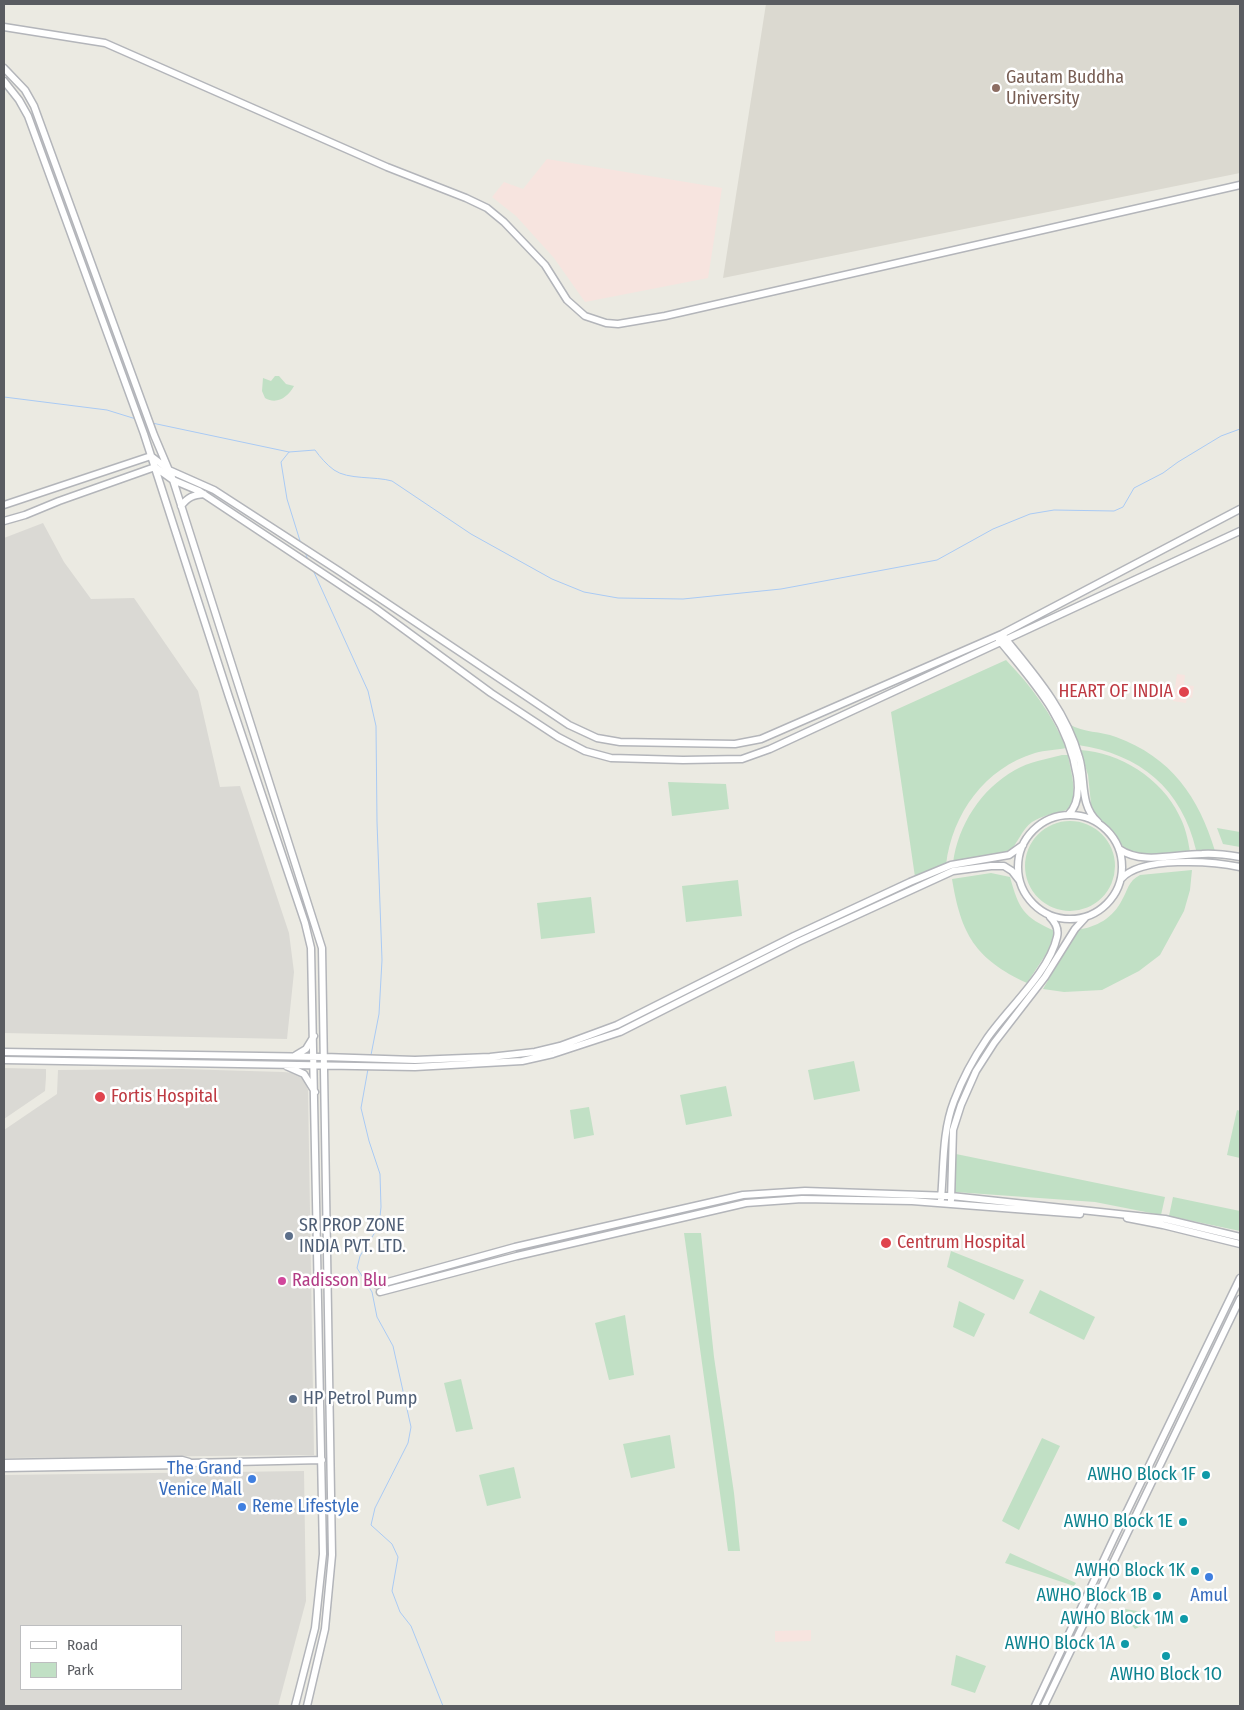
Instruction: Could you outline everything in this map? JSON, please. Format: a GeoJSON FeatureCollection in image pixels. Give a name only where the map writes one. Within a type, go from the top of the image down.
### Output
{"type":"FeatureCollection","features":[{"type":"Feature","properties":{"kind":"street"},"geometry":{"type":"LineString","coordinates":[[4,27],[104,43],[387,166],[473,201],[487,208],[504,222],[545,265],[567,300],[585,316],[606,323],[618,324],[665,316],[1240,185]]}},
{"type":"Feature","properties":{"kind":"street"},"geometry":{"type":"LineString","coordinates":[[4,68],[25,90],[34,106],[173,480],[322,948],[332,1554],[325,1629],[307,1706]]}},
{"type":"Feature","properties":{"kind":"street"},"geometry":{"type":"LineString","coordinates":[[4,81],[19,100],[28,116],[143,430],[312,948],[324,1554],[312,1646],[294,1706]]}},
{"type":"Feature","properties":{"kind":"street"},"geometry":{"type":"LineString","coordinates":[[152,456],[169,470],[214,490],[569,725],[597,738],[620,742],[735,744],[761,738],[1001,638],[1240,508]]}},
{"type":"Feature","properties":{"kind":"street"},"geometry":{"type":"LineString","coordinates":[[4,505],[152,456]]}},
{"type":"Feature","properties":{"kind":"street"},"geometry":{"type":"LineString","coordinates":[[155,467],[173,480],[204,494],[325,574],[491,693],[558,737],[585,751],[611,758],[742,759],[770,748],[1001,638],[1240,530]]}},
{"type":"Feature","properties":{"kind":"street"},"geometry":{"type":"LineString","coordinates":[[4,521],[155,467]]}},
{"type":"Feature","properties":{"kind":"street"},"geometry":{"type":"LineString","coordinates":[[181,506],[186,499],[193,495],[204,494]]}},
{"type":"Feature","properties":{"kind":"street"},"geometry":{"type":"LineString","coordinates":[[1001,638],[1058,718],[1069,741],[1075,761],[1078,782],[1077,800],[1074,809],[1068,815]]}},
{"type":"Feature","properties":{"kind":"street"},"geometry":{"type":"LineString","coordinates":[[951,1204],[953,1130],[961,1105],[976,1071],[994,1043],[1045,977],[1075,929],[1086,918],[1103,908],[1114,896],[1120,880],[1122,867],[1119,849],[1114,840],[1088,811],[1080,760],[1074,739],[1063,716],[1052,697],[1001,638]]}},
{"type":"Feature","properties":{"kind":"street"},"geometry":{"type":"LineString","coordinates":[[1019,880],[1018,863],[1023,846],[1037,826],[1053,817],[1068,815],[1085,817],[1102,826]]}},
{"type":"Feature","properties":{"kind":"street"},"geometry":{"type":"LineString","coordinates":[[4,1052],[290,1056],[414,1060],[490,1057],[535,1052],[560,1046],[617,1025],[794,936],[910,882],[951,866],[1009,855],[1023,846]]}},
{"type":"Feature","properties":{"kind":"street"},"geometry":{"type":"LineString","coordinates":[[1119,849],[1125,853],[1142,858],[1204,853],[1240,857]]}},
{"type":"Feature","properties":{"kind":"street"},"geometry":{"type":"LineString","coordinates":[[1120,880],[1134,869],[1153,865],[1190,862],[1229,864],[1240,867]]}},
{"type":"Feature","properties":{"kind":"street"},"geometry":{"type":"LineString","coordinates":[[4,1060],[415,1067],[522,1061],[553,1054],[620,1032],[798,942],[953,871],[1004,866],[1012,871],[1019,880],[1026,896],[1055,921],[1058,936],[1052,951],[1039,973],[987,1038],[969,1066],[946,1127],[941,1203]]}},
{"type":"Feature","properties":{"kind":"street"},"geometry":{"type":"LineString","coordinates":[[1047,914],[1056,918],[1086,918]]}},
{"type":"Feature","properties":{"kind":"street"},"geometry":{"type":"LineString","coordinates":[[290,1056],[300,1054],[306,1049],[314,1036]]}},
{"type":"Feature","properties":{"kind":"street"},"geometry":{"type":"LineString","coordinates":[[279,1064],[304,1074],[315,1093]]}},
{"type":"Feature","properties":{"kind":"street"},"geometry":{"type":"LineString","coordinates":[[377,1285],[515,1247],[743,1195],[805,1191],[942,1195],[1165,1219],[1239,1243]]}},
{"type":"Feature","properties":{"kind":"street"},"geometry":{"type":"LineString","coordinates":[[380,1292],[517,1256],[746,1203],[802,1199],[941,1203],[1115,1216],[1239,1243]]}},
{"type":"Feature","properties":{"kind":"street"},"geometry":{"type":"LineString","coordinates":[[1036,1706],[1240,1278]]}},
{"type":"Feature","properties":{"kind":"street"},"geometry":{"type":"LineString","coordinates":[[1044,1706],[1240,1299]]}},
{"type":"Feature","properties":{"kind":"street"},"geometry":{"type":"LineString","coordinates":[[4,1463],[182,1460],[190,1463]]}},
{"type":"Feature","properties":{"kind":"street"},"geometry":{"type":"LineString","coordinates":[[4,1468],[322,1460]]}},
{"type":"Feature","properties":{"kind":"shaded area","name":"Gautam Buddha University"},"geometry":{"type":"Polygon","coordinates":[[[766,4],[1240,4],[1240,173],[723,278],[766,4]]]}},
{"type":"Feature","properties":{"kind":"shaded area"},"geometry":{"type":"Polygon","coordinates":[[[547,159],[722,188],[708,278],[585,302],[554,258],[516,216],[492,197],[504,182],[523,189],[547,159]]]}},
{"type":"Feature","properties":{"kind":"shaded area"},"geometry":{"type":"Polygon","coordinates":[[[43,523],[64,562],[91,599],[134,598],[198,691],[220,787],[240,786],[289,933],[294,972],[287,1039],[4,1033],[4,538],[43,523]]]}},
{"type":"Feature","properties":{"kind":"shaded area","name":"HEART OF INDIA"},"geometry":{"type":"Polygon","coordinates":[[[1177,674],[1185,675],[1184,685],[1194,686],[1192,698],[1187,697],[1186,703],[1173,701],[1177,674]]]}},
{"type":"Feature","properties":{"kind":"shaded area"},"geometry":{"type":"Polygon","coordinates":[[[4,1068],[46,1069],[46,1077],[45,1091],[4,1119],[4,1068]]]}},
{"type":"Feature","properties":{"kind":"shaded area"},"geometry":{"type":"Polygon","coordinates":[[[181,1069],[296,1073],[304,1080],[308,1090],[314,1455],[4,1458],[4,1130],[57,1094],[58,1070],[181,1069]]]}},
{"type":"Feature","properties":{"kind":"shaded area"},"geometry":{"type":"Polygon","coordinates":[[[304,1471],[306,1601],[278,1706],[4,1706],[4,1475],[304,1471]]]}},
{"type":"Feature","properties":{"kind":"shaded area"},"geometry":{"type":"Polygon","coordinates":[[[811,1630],[811,1641],[775,1642],[775,1631],[811,1630]]]}},
{"type":"Feature","properties":{"kind":"green space"},"geometry":{"type":"Polygon","coordinates":[[[275,376],[279,376],[286,384],[294,386],[289,394],[282,399],[274,401],[265,398],[262,391],[263,378],[271,381],[275,376]]]}},
{"type":"Feature","properties":{"kind":"green space"},"geometry":{"type":"Polygon","coordinates":[[[1006,660],[1040,701],[1066,748],[1039,752],[1017,760],[986,782],[974,796],[955,828],[949,846],[946,865],[915,877],[891,712],[1006,660]]]}},
{"type":"Feature","properties":{"kind":"green space"},"geometry":{"type":"Polygon","coordinates":[[[1069,724],[1080,729],[1116,737],[1135,745],[1167,768],[1180,781],[1201,813],[1215,851],[1196,850],[1180,809],[1169,792],[1155,778],[1139,766],[1121,757],[1078,745],[1069,724]]]}},
{"type":"Feature","properties":{"kind":"green space"},"geometry":{"type":"Polygon","coordinates":[[[1080,750],[1110,756],[1124,762],[1151,779],[1172,802],[1179,815],[1186,833],[1190,852],[1141,855],[1126,851],[1112,831],[1092,813],[1088,775],[1080,750]]]}},
{"type":"Feature","properties":{"kind":"green space"},"geometry":{"type":"Polygon","coordinates":[[[1068,755],[1072,777],[1074,794],[1070,807],[1032,822],[1008,853],[953,863],[960,835],[966,822],[973,809],[992,787],[1020,767],[1068,755]]]}},
{"type":"Feature","properties":{"kind":"green space"},"geometry":{"type":"Polygon","coordinates":[[[668,782],[726,784],[729,809],[672,816],[668,782]]]}},
{"type":"Feature","properties":{"kind":"green space"},"geometry":{"type":"Polygon","coordinates":[[[1061,821],[1079,821],[1095,828],[1108,841],[1115,857],[1115,875],[1108,891],[1095,904],[1079,911],[1061,911],[1045,904],[1032,891],[1025,875],[1025,857],[1032,841],[1045,828],[1061,821]]]}},
{"type":"Feature","properties":{"kind":"green space"},"geometry":{"type":"Polygon","coordinates":[[[1217,828],[1240,832],[1240,847],[1223,844],[1217,828]]]}},
{"type":"Feature","properties":{"kind":"green space"},"geometry":{"type":"Polygon","coordinates":[[[1192,870],[1190,890],[1184,911],[1160,955],[1139,971],[1102,990],[1064,992],[1043,989],[1077,930],[1091,927],[1109,917],[1136,877],[1192,870]]]}},
{"type":"Feature","properties":{"kind":"green space"},"geometry":{"type":"Polygon","coordinates":[[[991,873],[1010,877],[1016,897],[1024,911],[1036,921],[1055,931],[1048,951],[1027,983],[1009,974],[983,954],[973,943],[960,915],[952,879],[991,873]]]}},
{"type":"Feature","properties":{"kind":"green space"},"geometry":{"type":"Polygon","coordinates":[[[738,880],[742,916],[686,922],[682,886],[738,880]]]}},
{"type":"Feature","properties":{"kind":"green space"},"geometry":{"type":"Polygon","coordinates":[[[591,897],[595,933],[541,939],[537,903],[591,897]]]}},
{"type":"Feature","properties":{"kind":"green space"},"geometry":{"type":"Polygon","coordinates":[[[854,1061],[860,1091],[814,1100],[808,1070],[854,1061]]]}},
{"type":"Feature","properties":{"kind":"green space"},"geometry":{"type":"Polygon","coordinates":[[[726,1086],[732,1116],[686,1125],[680,1095],[726,1086]]]}},
{"type":"Feature","properties":{"kind":"green space"},"geometry":{"type":"Polygon","coordinates":[[[589,1107],[594,1135],[574,1139],[570,1110],[589,1107]]]}},
{"type":"Feature","properties":{"kind":"green space"},"geometry":{"type":"Polygon","coordinates":[[[1237,1110],[1240,1111],[1240,1158],[1227,1155],[1237,1110]]]}},
{"type":"Feature","properties":{"kind":"green space"},"geometry":{"type":"Polygon","coordinates":[[[956,1154],[1165,1197],[1161,1215],[1095,1202],[955,1192],[956,1154]]]}},
{"type":"Feature","properties":{"kind":"green space"},"geometry":{"type":"Polygon","coordinates":[[[1173,1197],[1240,1211],[1240,1231],[1169,1216],[1173,1197]]]}},
{"type":"Feature","properties":{"kind":"green space"},"geometry":{"type":"Polygon","coordinates":[[[684,1233],[701,1233],[714,1357],[734,1493],[740,1551],[728,1551],[684,1233]]]}},
{"type":"Feature","properties":{"kind":"green space"},"geometry":{"type":"Polygon","coordinates":[[[951,1251],[1024,1280],[1014,1300],[947,1267],[951,1251]]]}},
{"type":"Feature","properties":{"kind":"green space"},"geometry":{"type":"Polygon","coordinates":[[[1040,1290],[1095,1317],[1084,1340],[1029,1313],[1040,1290]]]}},
{"type":"Feature","properties":{"kind":"green space"},"geometry":{"type":"Polygon","coordinates":[[[959,1301],[985,1314],[974,1337],[953,1327],[959,1301]]]}},
{"type":"Feature","properties":{"kind":"green space"},"geometry":{"type":"Polygon","coordinates":[[[625,1315],[634,1375],[609,1380],[595,1323],[625,1315]]]}},
{"type":"Feature","properties":{"kind":"green space"},"geometry":{"type":"Polygon","coordinates":[[[461,1379],[473,1429],[456,1432],[444,1383],[461,1379]]]}},
{"type":"Feature","properties":{"kind":"green space"},"geometry":{"type":"Polygon","coordinates":[[[670,1435],[675,1468],[631,1478],[623,1444],[670,1435]]]}},
{"type":"Feature","properties":{"kind":"green space"},"geometry":{"type":"Polygon","coordinates":[[[1042,1438],[1060,1446],[1019,1530],[1002,1521],[1042,1438]]]}},
{"type":"Feature","properties":{"kind":"green space"},"geometry":{"type":"Polygon","coordinates":[[[514,1467],[521,1498],[487,1506],[479,1475],[514,1467]]]}},
{"type":"Feature","properties":{"kind":"green space"},"geometry":{"type":"Polygon","coordinates":[[[1010,1553],[1076,1583],[1074,1586],[1005,1563],[1010,1553]]]}},
{"type":"Feature","properties":{"kind":"green space"},"geometry":{"type":"Polygon","coordinates":[[[1125,1609],[1149,1613],[1143,1627],[1135,1629],[1122,1614],[1125,1609]]]}},
{"type":"Feature","properties":{"kind":"green space"},"geometry":{"type":"Polygon","coordinates":[[[956,1655],[986,1666],[975,1693],[951,1685],[956,1655]]]}},
{"type":"Feature","properties":{"kind":"waterway"},"geometry":{"type":"LineString","coordinates":[[4,397],[107,410],[136,419]]}},
{"type":"Feature","properties":{"kind":"waterway"},"geometry":{"type":"LineString","coordinates":[[152,423],[289,452]]}},
{"type":"Feature","properties":{"kind":"waterway"},"geometry":{"type":"LineString","coordinates":[[301,544],[287,499],[281,462],[289,452],[315,450],[334,470],[354,477],[392,481],[471,534],[552,579],[584,592],[618,598],[683,599],[781,589],[937,560],[993,529],[1030,514],[1054,510],[1114,511],[1123,507],[1134,488],[1163,473],[1221,436],[1240,429]]}},
{"type":"Feature","properties":{"kind":"waterway"},"geometry":{"type":"LineString","coordinates":[[305,552],[308,560]]}},
{"type":"Feature","properties":{"kind":"waterway"},"geometry":{"type":"LineString","coordinates":[[313,570],[368,691],[376,726],[382,960],[379,1014],[371,1055]]}},
{"type":"Feature","properties":{"kind":"waterway"},"geometry":{"type":"LineString","coordinates":[[368,1069],[361,1108],[380,1174],[381,1207],[379,1226],[360,1256],[357,1268],[372,1292],[377,1317],[393,1346],[411,1427],[408,1443],[375,1508],[371,1525],[392,1544],[398,1557],[392,1591],[400,1612],[411,1626],[443,1706]]}},
{"type":"Feature","properties":{"kind":"place","name":"Gautam Buddha University"},"geometry":{"type":"Point","coordinates":[996,88]}},
{"type":"Feature","properties":{"kind":"place","name":"HEART OF INDIA"},"geometry":{"type":"Point","coordinates":[1184,692]}},
{"type":"Feature","properties":{"kind":"place","name":"Fortis Hospital"},"geometry":{"type":"Point","coordinates":[100,1097]}},
{"type":"Feature","properties":{"kind":"place","name":"SR PROP ZONE INDIA PVT. LTD."},"geometry":{"type":"Point","coordinates":[289,1236]}},
{"type":"Feature","properties":{"kind":"place","name":"Centrum Hospital"},"geometry":{"type":"Point","coordinates":[886,1243]}},
{"type":"Feature","properties":{"kind":"place","name":"Radisson Blu"},"geometry":{"type":"Point","coordinates":[282,1281]}},
{"type":"Feature","properties":{"kind":"place","name":"HP Petrol Pump"},"geometry":{"type":"Point","coordinates":[293,1399]}},
{"type":"Feature","properties":{"kind":"place","name":"AWHO Block 1F"},"geometry":{"type":"Point","coordinates":[1206,1475]}},
{"type":"Feature","properties":{"kind":"place","name":"The Grand Venice Mall"},"geometry":{"type":"Point","coordinates":[252,1479]}},
{"type":"Feature","properties":{"kind":"place","name":"Reme Lifestyle"},"geometry":{"type":"Point","coordinates":[242,1507]}},
{"type":"Feature","properties":{"kind":"place","name":"AWHO Block 1E"},"geometry":{"type":"Point","coordinates":[1183,1522]}},
{"type":"Feature","properties":{"kind":"place","name":"AWHO Block 1K"},"geometry":{"type":"Point","coordinates":[1195,1571]}},
{"type":"Feature","properties":{"kind":"place","name":"Amul"},"geometry":{"type":"Point","coordinates":[1209,1577]}},
{"type":"Feature","properties":{"kind":"place","name":"AWHO Block 1B"},"geometry":{"type":"Point","coordinates":[1157,1596]}},
{"type":"Feature","properties":{"kind":"place","name":"AWHO Block 1M"},"geometry":{"type":"Point","coordinates":[1184,1619]}},
{"type":"Feature","properties":{"kind":"place","name":"AWHO Block 1A"},"geometry":{"type":"Point","coordinates":[1125,1644]}},
{"type":"Feature","properties":{"kind":"place","name":"AWHO Block 1O"},"geometry":{"type":"Point","coordinates":[1166,1656]}}]}
